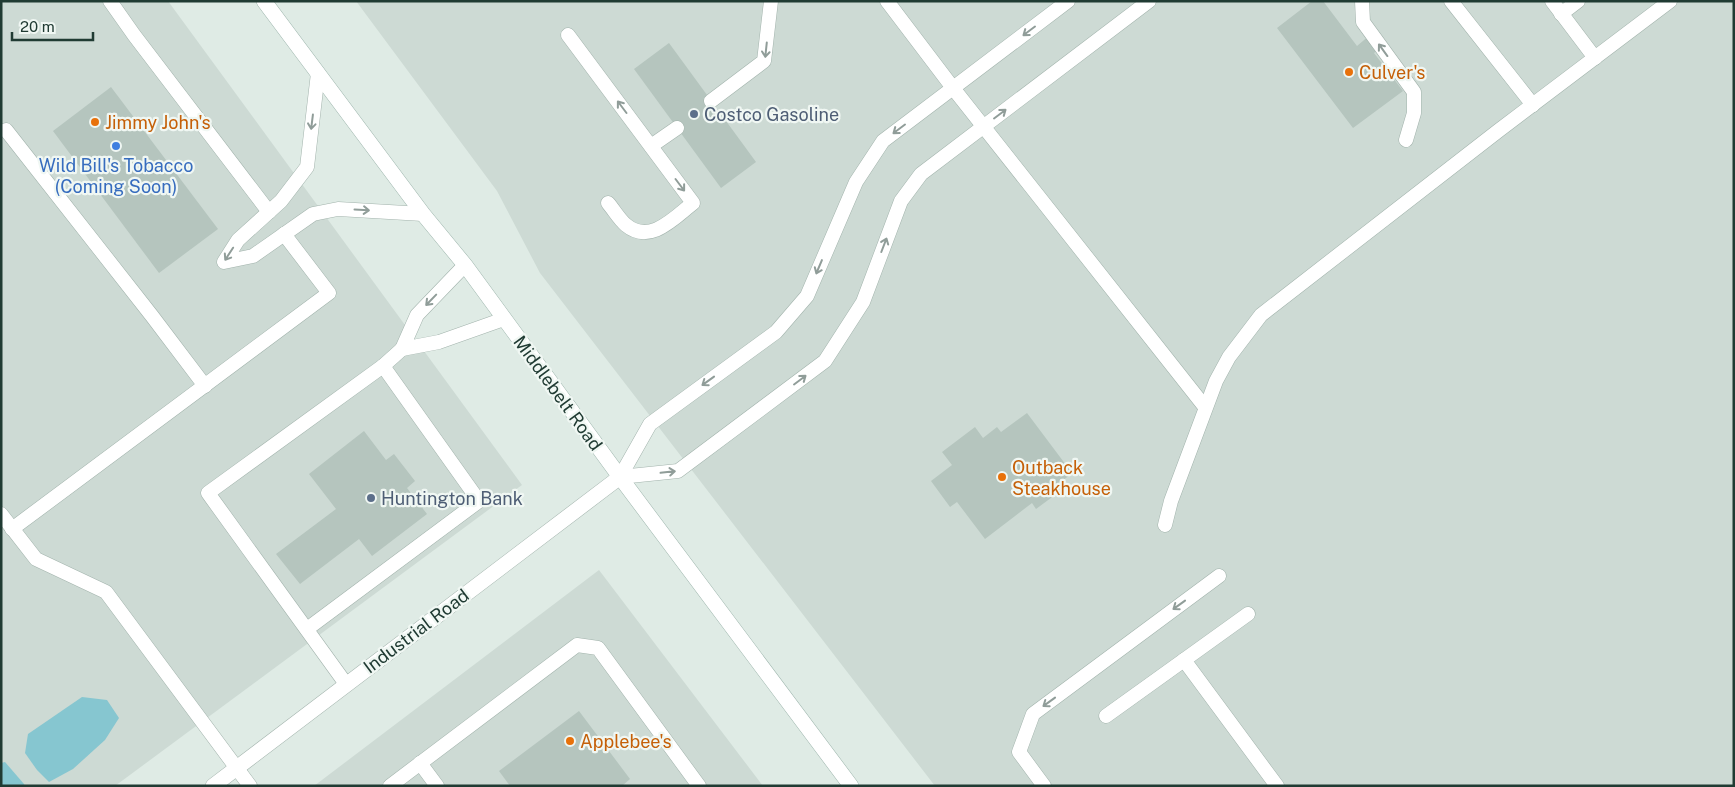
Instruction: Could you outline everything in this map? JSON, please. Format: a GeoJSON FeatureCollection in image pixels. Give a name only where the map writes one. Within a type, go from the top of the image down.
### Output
{"type":"FeatureCollection","features":[{"type":"Feature","properties":{"kind":"main road","name":"Middlebelt Road"},"geometry":{"type":"LineString","coordinates":[[267,3],[423,214],[465,265],[850,786]]}},
{"type":"Feature","properties":{"kind":"main road","name":"Industrial Road"},"geometry":{"type":"LineString","coordinates":[[213,786],[620,477]]}},
{"type":"Feature","properties":{"kind":"lane"},"geometry":{"type":"LineString","coordinates":[[110,1],[269,212]]}},
{"type":"Feature","properties":{"kind":"lane"},"geometry":{"type":"LineString","coordinates":[[711,101],[764,61],[771,1]]}},
{"type":"Feature","properties":{"kind":"lane"},"geometry":{"type":"LineString","coordinates":[[887,1],[953,88],[1205,408]]}},
{"type":"Feature","properties":{"kind":"lane"},"geometry":{"type":"LineString","coordinates":[[620,477],[650,424],[776,332],[807,296],[856,182],[883,141],[1068,1]]}},
{"type":"Feature","properties":{"kind":"lane"},"geometry":{"type":"LineString","coordinates":[[620,477],[678,472],[826,362],[863,302],[901,201],[921,174],[1149,1]]}},
{"type":"Feature","properties":{"kind":"lane"},"geometry":{"type":"LineString","coordinates":[[1362,1],[1362,22],[1414,92],[1414,113],[1406,140]]}},
{"type":"Feature","properties":{"kind":"lane"},"geometry":{"type":"LineString","coordinates":[[1451,1],[1533,105]]}},
{"type":"Feature","properties":{"kind":"lane"},"geometry":{"type":"LineString","coordinates":[[1552,1],[1595,58]]}},
{"type":"Feature","properties":{"kind":"lane"},"geometry":{"type":"LineString","coordinates":[[1561,14],[1578,1]]}},
{"type":"Feature","properties":{"kind":"lane"},"geometry":{"type":"LineString","coordinates":[[1165,525],[1171,501],[1216,381],[1229,357],[1261,315],[1670,1]]}},
{"type":"Feature","properties":{"kind":"lane"},"geometry":{"type":"LineString","coordinates":[[568,35],[693,203],[657,230],[640,233],[625,225],[608,203]]}},
{"type":"Feature","properties":{"kind":"lane"},"geometry":{"type":"LineString","coordinates":[[318,73],[307,167],[281,201],[238,240],[224,262],[253,256],[313,214],[338,209],[423,214]]}},
{"type":"Feature","properties":{"kind":"lane"},"geometry":{"type":"LineString","coordinates":[[651,146],[677,128]]}},
{"type":"Feature","properties":{"kind":"lane"},"geometry":{"type":"LineString","coordinates":[[6,130],[205,386]]}},
{"type":"Feature","properties":{"kind":"lane"},"geometry":{"type":"LineString","coordinates":[[12,529],[329,293],[284,234]]}},
{"type":"Feature","properties":{"kind":"lane"},"geometry":{"type":"LineString","coordinates":[[346,684],[208,493],[383,366],[402,348],[418,315],[465,265]]}},
{"type":"Feature","properties":{"kind":"lane"},"geometry":{"type":"LineString","coordinates":[[402,348],[439,342],[504,318]]}},
{"type":"Feature","properties":{"kind":"lane"},"geometry":{"type":"LineString","coordinates":[[307,629],[480,501],[383,366]]}},
{"type":"Feature","properties":{"kind":"lane"},"geometry":{"type":"LineString","coordinates":[[1,514],[36,560],[106,592],[250,786]]}},
{"type":"Feature","properties":{"kind":"lane"},"geometry":{"type":"LineString","coordinates":[[1044,786],[1020,752],[1033,714],[1219,576]]}},
{"type":"Feature","properties":{"kind":"lane"},"geometry":{"type":"LineString","coordinates":[[1106,716],[1248,614]]}},
{"type":"Feature","properties":{"kind":"lane"},"geometry":{"type":"LineString","coordinates":[[390,786],[577,645],[598,648],[699,786]]}},
{"type":"Feature","properties":{"kind":"lane"},"geometry":{"type":"LineString","coordinates":[[1184,660],[1277,786]]}},
{"type":"Feature","properties":{"kind":"lane"},"geometry":{"type":"LineString","coordinates":[[420,763],[437,786]]}},
{"type":"Feature","properties":{"kind":"shaded area"},"geometry":{"type":"Polygon","coordinates":[[[1,1],[168,1],[522,485],[115,786],[1,786],[1,1]]]}},
{"type":"Feature","properties":{"kind":"shaded area"},"geometry":{"type":"Polygon","coordinates":[[[356,1],[1734,1],[1734,786],[935,786],[540,273],[497,191],[356,1]]]}},
{"type":"Feature","properties":{"kind":"shaded area"},"geometry":{"type":"Polygon","coordinates":[[[599,570],[763,786],[314,786],[599,570]]]}},
{"type":"Feature","properties":{"kind":"water"},"geometry":{"type":"Polygon","coordinates":[[[82,697],[107,700],[119,718],[105,740],[73,769],[49,782],[37,770],[25,753],[28,734],[82,697]]]}},
{"type":"Feature","properties":{"kind":"water"},"geometry":{"type":"Polygon","coordinates":[[[5,762],[25,786],[1,786],[1,763],[5,762]]]}},
{"type":"Feature","properties":{"kind":"building","name":"Culver's"},"geometry":{"type":"Polygon","coordinates":[[[1312,1],[1323,1],[1357,46],[1370,35],[1380,48],[1374,53],[1403,91],[1353,128],[1277,28],[1312,1]]]}},
{"type":"Feature","properties":{"kind":"building","name":"Costco Gasoline"},"geometry":{"type":"Polygon","coordinates":[[[669,43],[756,162],[721,188],[634,69],[669,43]]]}},
{"type":"Feature","properties":{"kind":"building"},"geometry":{"type":"Polygon","coordinates":[[[111,87],[218,229],[159,273],[53,131],[111,87]]]}},
{"type":"Feature","properties":{"kind":"building","name":"Outback Steakhouse"},"geometry":{"type":"Polygon","coordinates":[[[1027,413],[1072,473],[1055,487],[1059,492],[1036,509],[1032,503],[985,539],[957,502],[950,507],[931,481],[952,465],[942,452],[975,427],[983,438],[997,427],[1001,432],[1027,413]]]}},
{"type":"Feature","properties":{"kind":"building","name":"Huntington Bank"},"geometry":{"type":"Polygon","coordinates":[[[364,431],[386,460],[394,454],[415,481],[407,488],[427,514],[372,556],[359,539],[300,584],[276,554],[336,509],[309,474],[364,431]]]}},
{"type":"Feature","properties":{"kind":"building","name":"Applebee's"},"geometry":{"type":"Polygon","coordinates":[[[579,711],[630,779],[622,786],[510,786],[499,771],[579,711]]]}},
{"type":"Feature","properties":{"kind":"place","name":"Culver's"},"geometry":{"type":"Point","coordinates":[1349,72]}},
{"type":"Feature","properties":{"kind":"place","name":"Costco Gasoline"},"geometry":{"type":"Point","coordinates":[694,114]}},
{"type":"Feature","properties":{"kind":"place","name":"Jimmy John's"},"geometry":{"type":"Point","coordinates":[95,122]}},
{"type":"Feature","properties":{"kind":"place","name":"Wild Bill's Tobacco (Coming Soon)"},"geometry":{"type":"Point","coordinates":[116,146]}},
{"type":"Feature","properties":{"kind":"place","name":"Outback Steakhouse"},"geometry":{"type":"Point","coordinates":[1002,477]}},
{"type":"Feature","properties":{"kind":"place","name":"Huntington Bank"},"geometry":{"type":"Point","coordinates":[371,498]}},
{"type":"Feature","properties":{"kind":"place","name":"Applebee's"},"geometry":{"type":"Point","coordinates":[570,741]}}]}
